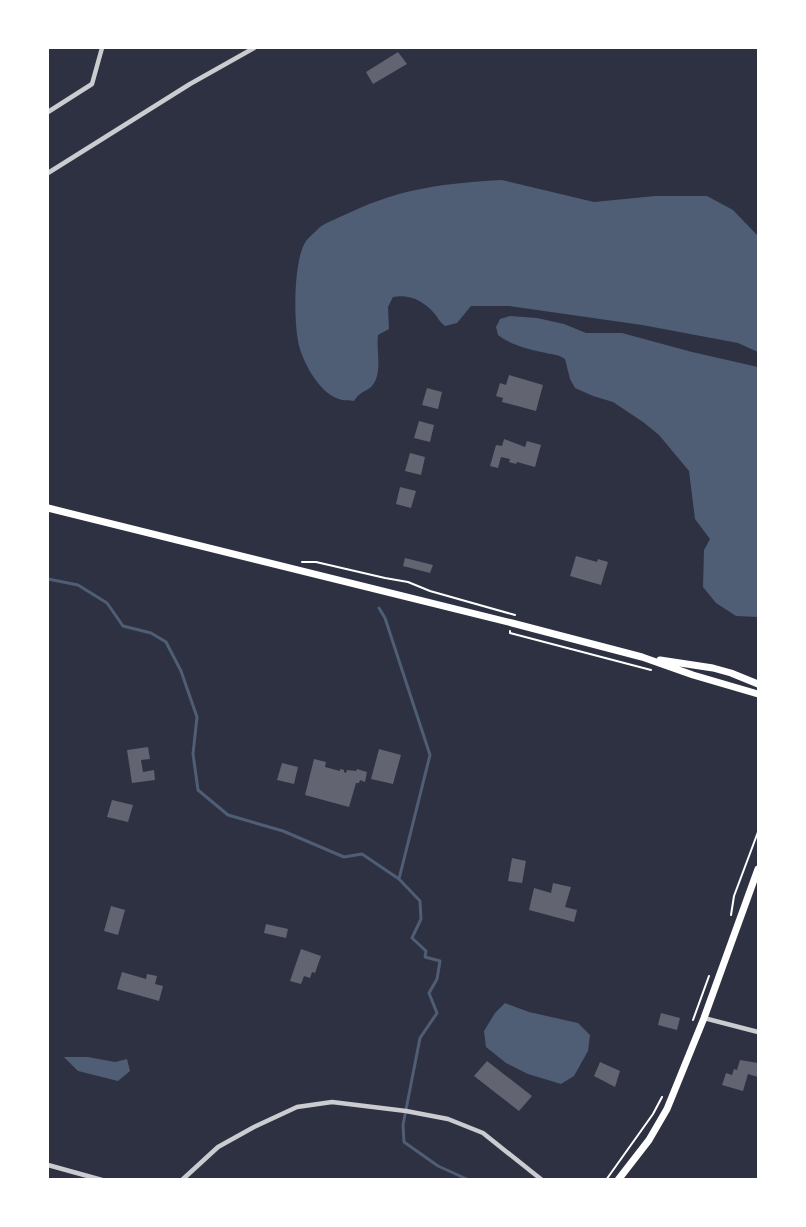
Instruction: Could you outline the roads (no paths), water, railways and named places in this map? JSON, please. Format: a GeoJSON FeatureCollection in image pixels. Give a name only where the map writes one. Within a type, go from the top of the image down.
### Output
{"type":"FeatureCollection","features":[{"type":"Feature","properties":{"kind":"main road"},"geometry":{"type":"LineString","coordinates":[[48,508],[642,657],[693,675],[758,694]]}},
{"type":"Feature","properties":{"kind":"main road"},"geometry":{"type":"LineString","coordinates":[[642,657],[713,668],[758,684]]}},
{"type":"Feature","properties":{"kind":"main road"},"geometry":{"type":"LineString","coordinates":[[618,1180],[649,1140],[667,1109],[704,1018],[758,870]]}},
{"type":"Feature","properties":{"kind":"street"},"geometry":{"type":"LineString","coordinates":[[48,112],[92,84],[102,48]]}},
{"type":"Feature","properties":{"kind":"street"},"geometry":{"type":"LineString","coordinates":[[48,173],[190,84],[254,48]]}},
{"type":"Feature","properties":{"kind":"street"},"geometry":{"type":"LineString","coordinates":[[704,1018],[758,1032]]}},
{"type":"Feature","properties":{"kind":"street"},"geometry":{"type":"LineString","coordinates":[[182,1180],[218,1147],[254,1127],[297,1107],[332,1102],[406,1111],[448,1119],[483,1133],[542,1180]]}},
{"type":"Feature","properties":{"kind":"street"},"geometry":{"type":"LineString","coordinates":[[48,1165],[102,1180]]}},
{"type":"Feature","properties":{"kind":"water"},"geometry":{"type":"Polygon","coordinates":[[[502,180],[594,202],[655,196],[707,196],[733,210],[758,236],[758,352],[738,343],[642,325],[509,306],[471,306],[457,323],[445,326],[421,302],[416,299],[399,296],[393,297],[388,307],[389,329],[378,335],[378,368],[372,386],[358,395],[354,401],[341,400],[332,396],[320,385],[310,371],[302,356],[298,339],[295,310],[297,278],[302,250],[306,241],[320,227],[327,223],[388,197],[444,185],[502,180]]]}},
{"type":"Feature","properties":{"kind":"water"},"geometry":{"type":"Polygon","coordinates":[[[510,316],[537,318],[564,324],[586,333],[622,333],[758,367],[758,617],[736,616],[716,603],[703,587],[704,550],[710,539],[695,519],[689,471],[659,435],[643,422],[613,402],[575,388],[570,379],[565,359],[558,355],[521,347],[498,335],[496,327],[500,319],[510,316]]]}},
{"type":"Feature","properties":{"kind":"water"},"geometry":{"type":"Polygon","coordinates":[[[505,1003],[529,1012],[578,1023],[590,1035],[588,1051],[574,1076],[561,1084],[528,1074],[506,1063],[486,1047],[484,1031],[495,1013],[505,1003]]]}},
{"type":"Feature","properties":{"kind":"water"},"geometry":{"type":"Polygon","coordinates":[[[64,1057],[88,1057],[115,1062],[127,1059],[130,1071],[118,1081],[78,1071],[64,1057]]]}},
{"type":"Feature","properties":{"kind":"waterway"},"geometry":{"type":"LineString","coordinates":[[48,579],[78,585],[107,603],[123,626],[151,633],[166,642],[181,671],[197,717],[193,754],[198,790],[228,815],[283,831],[344,857],[362,854],[399,879],[420,901],[421,919],[412,938],[426,951],[425,957],[440,961],[437,979],[429,993],[437,1013],[420,1038],[403,1125],[404,1142],[438,1166],[469,1180]]}},
{"type":"Feature","properties":{"kind":"waterway"},"geometry":{"type":"LineString","coordinates":[[379,608],[385,618],[430,755],[399,879]]}}]}
